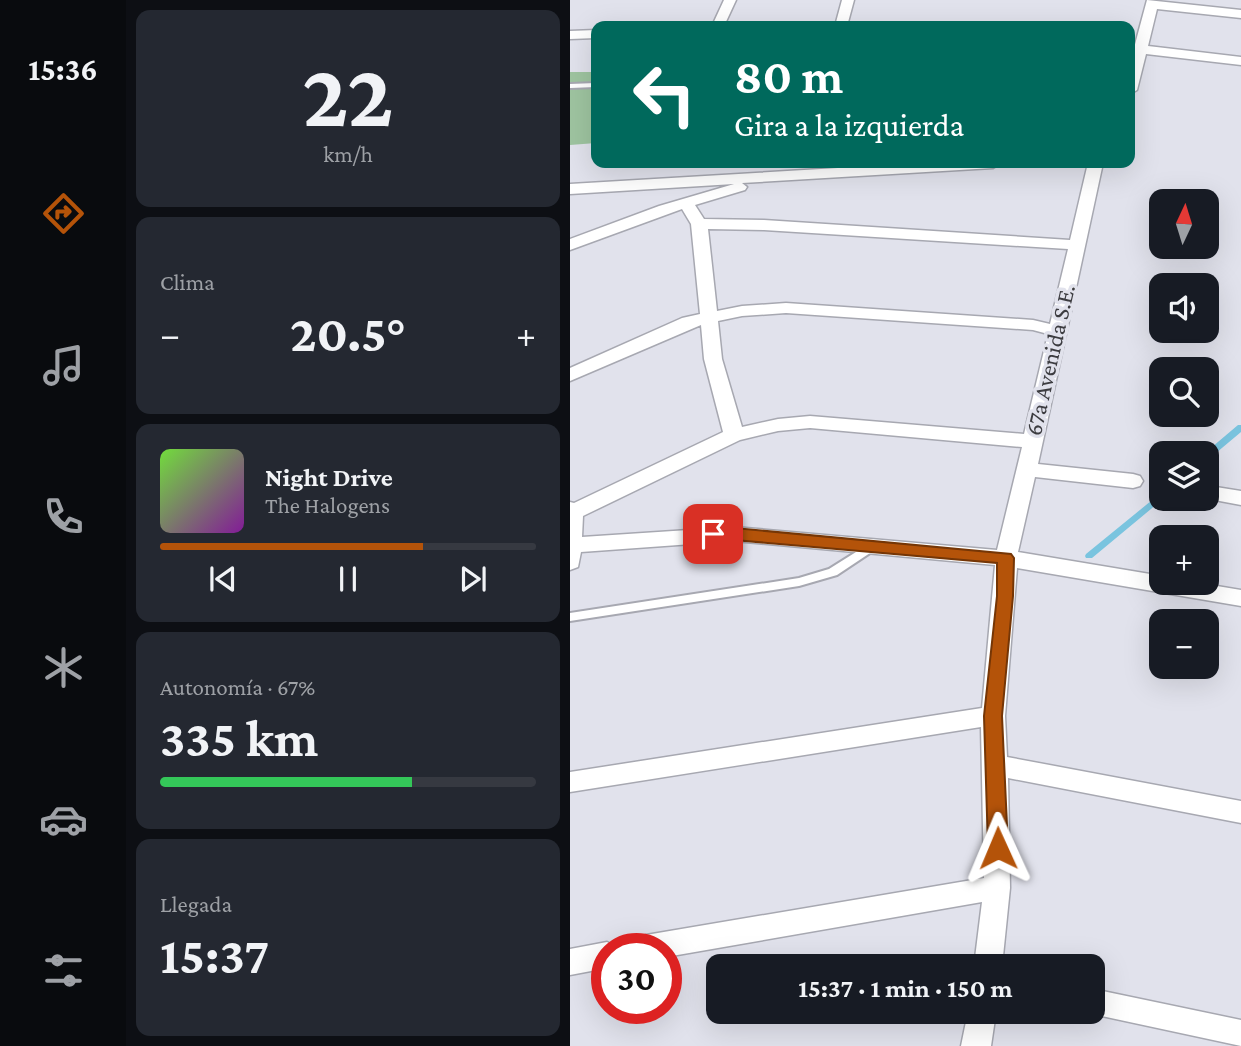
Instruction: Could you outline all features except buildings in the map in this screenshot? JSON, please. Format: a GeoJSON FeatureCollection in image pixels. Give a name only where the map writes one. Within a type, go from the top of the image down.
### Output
{"type":"FeatureCollection","features":[{"type":"Feature","properties":{"kind":"street"},"geometry":{"type":"LineString","coordinates":[[720,21],[730,0]]}},
{"type":"Feature","properties":{"kind":"street"},"geometry":{"type":"LineString","coordinates":[[842,21],[848,0]]}},
{"type":"Feature","properties":{"kind":"street"},"geometry":{"type":"LineString","coordinates":[[1135,71],[1141,49],[1137,33],[1152,3],[1240,14]]}},
{"type":"Feature","properties":{"kind":"street"},"geometry":{"type":"LineString","coordinates":[[570,35],[591,34]]}},
{"type":"Feature","properties":{"kind":"street"},"geometry":{"type":"LineString","coordinates":[[1141,49],[1240,61]]}},
{"type":"Feature","properties":{"kind":"street"},"geometry":{"type":"LineString","coordinates":[[570,189],[771,178],[853,168]]}},
{"type":"Feature","properties":{"kind":"street","name":"67a Avenida S.E."},"geometry":{"type":"LineString","coordinates":[[989,954],[997,888],[998,828],[993,716],[1005,596],[1006,558],[1095,168]]}},
{"type":"Feature","properties":{"kind":"street"},"geometry":{"type":"LineString","coordinates":[[570,245],[686,203],[771,178]]}},
{"type":"Feature","properties":{"kind":"street"},"geometry":{"type":"LineString","coordinates":[[686,203],[699,224],[713,359],[734,435]]}},
{"type":"Feature","properties":{"kind":"street"},"geometry":{"type":"LineString","coordinates":[[699,224],[764,225],[1077,245]]}},
{"type":"Feature","properties":{"kind":"street"},"geometry":{"type":"LineString","coordinates":[[570,375],[688,322],[708,316],[786,309],[1033,325],[1058,331]]}},
{"type":"Feature","properties":{"kind":"street"},"geometry":{"type":"LineString","coordinates":[[570,562],[571,510],[734,435],[778,425],[810,422],[1032,441]]}},
{"type":"Feature","properties":{"kind":"street"},"geometry":{"type":"LineString","coordinates":[[1026,469],[1133,481]]}},
{"type":"Feature","properties":{"kind":"street"},"geometry":{"type":"LineString","coordinates":[[1219,494],[1240,498]]}},
{"type":"Feature","properties":{"kind":"street"},"geometry":{"type":"LineString","coordinates":[[571,545],[734,534],[1006,558],[1240,598]]}},
{"type":"Feature","properties":{"kind":"street"},"geometry":{"type":"LineString","coordinates":[[570,782],[993,716]]}},
{"type":"Feature","properties":{"kind":"street"},"geometry":{"type":"LineString","coordinates":[[994,765],[1240,812]]}},
{"type":"Feature","properties":{"kind":"street"},"geometry":{"type":"LineString","coordinates":[[682,942],[997,888]]}},
{"type":"Feature","properties":{"kind":"street"},"geometry":{"type":"LineString","coordinates":[[570,962],[591,958]]}},
{"type":"Feature","properties":{"kind":"street"},"geometry":{"type":"LineString","coordinates":[[1105,1005],[1240,1034]]}},
{"type":"Feature","properties":{"kind":"street"},"geometry":{"type":"LineString","coordinates":[[976,1046],[980,1024]]}},
{"type":"Feature","properties":{"kind":"lane"},"geometry":{"type":"LineString","coordinates":[[570,86],[591,86]]}},
{"type":"Feature","properties":{"kind":"lane"},"geometry":{"type":"LineString","coordinates":[[570,617],[799,582],[834,572],[872,547]]}},
{"type":"Feature","properties":{"kind":"green space"},"geometry":{"type":"Polygon","coordinates":[[[570,72],[591,72],[591,143],[570,145],[570,72]]]}},
{"type":"Feature","properties":{"kind":"waterway"},"geometry":{"type":"LineString","coordinates":[[1219,446],[1241,427]]}},
{"type":"Feature","properties":{"kind":"waterway"},"geometry":{"type":"LineString","coordinates":[[1089,556],[1149,506]]}},
{"type":"Feature","properties":{"kind":"route"},"geometry":{"type":"LineString","coordinates":[[713,534],[1006,558],[1005,596],[993,716],[998,848]]}}]}
